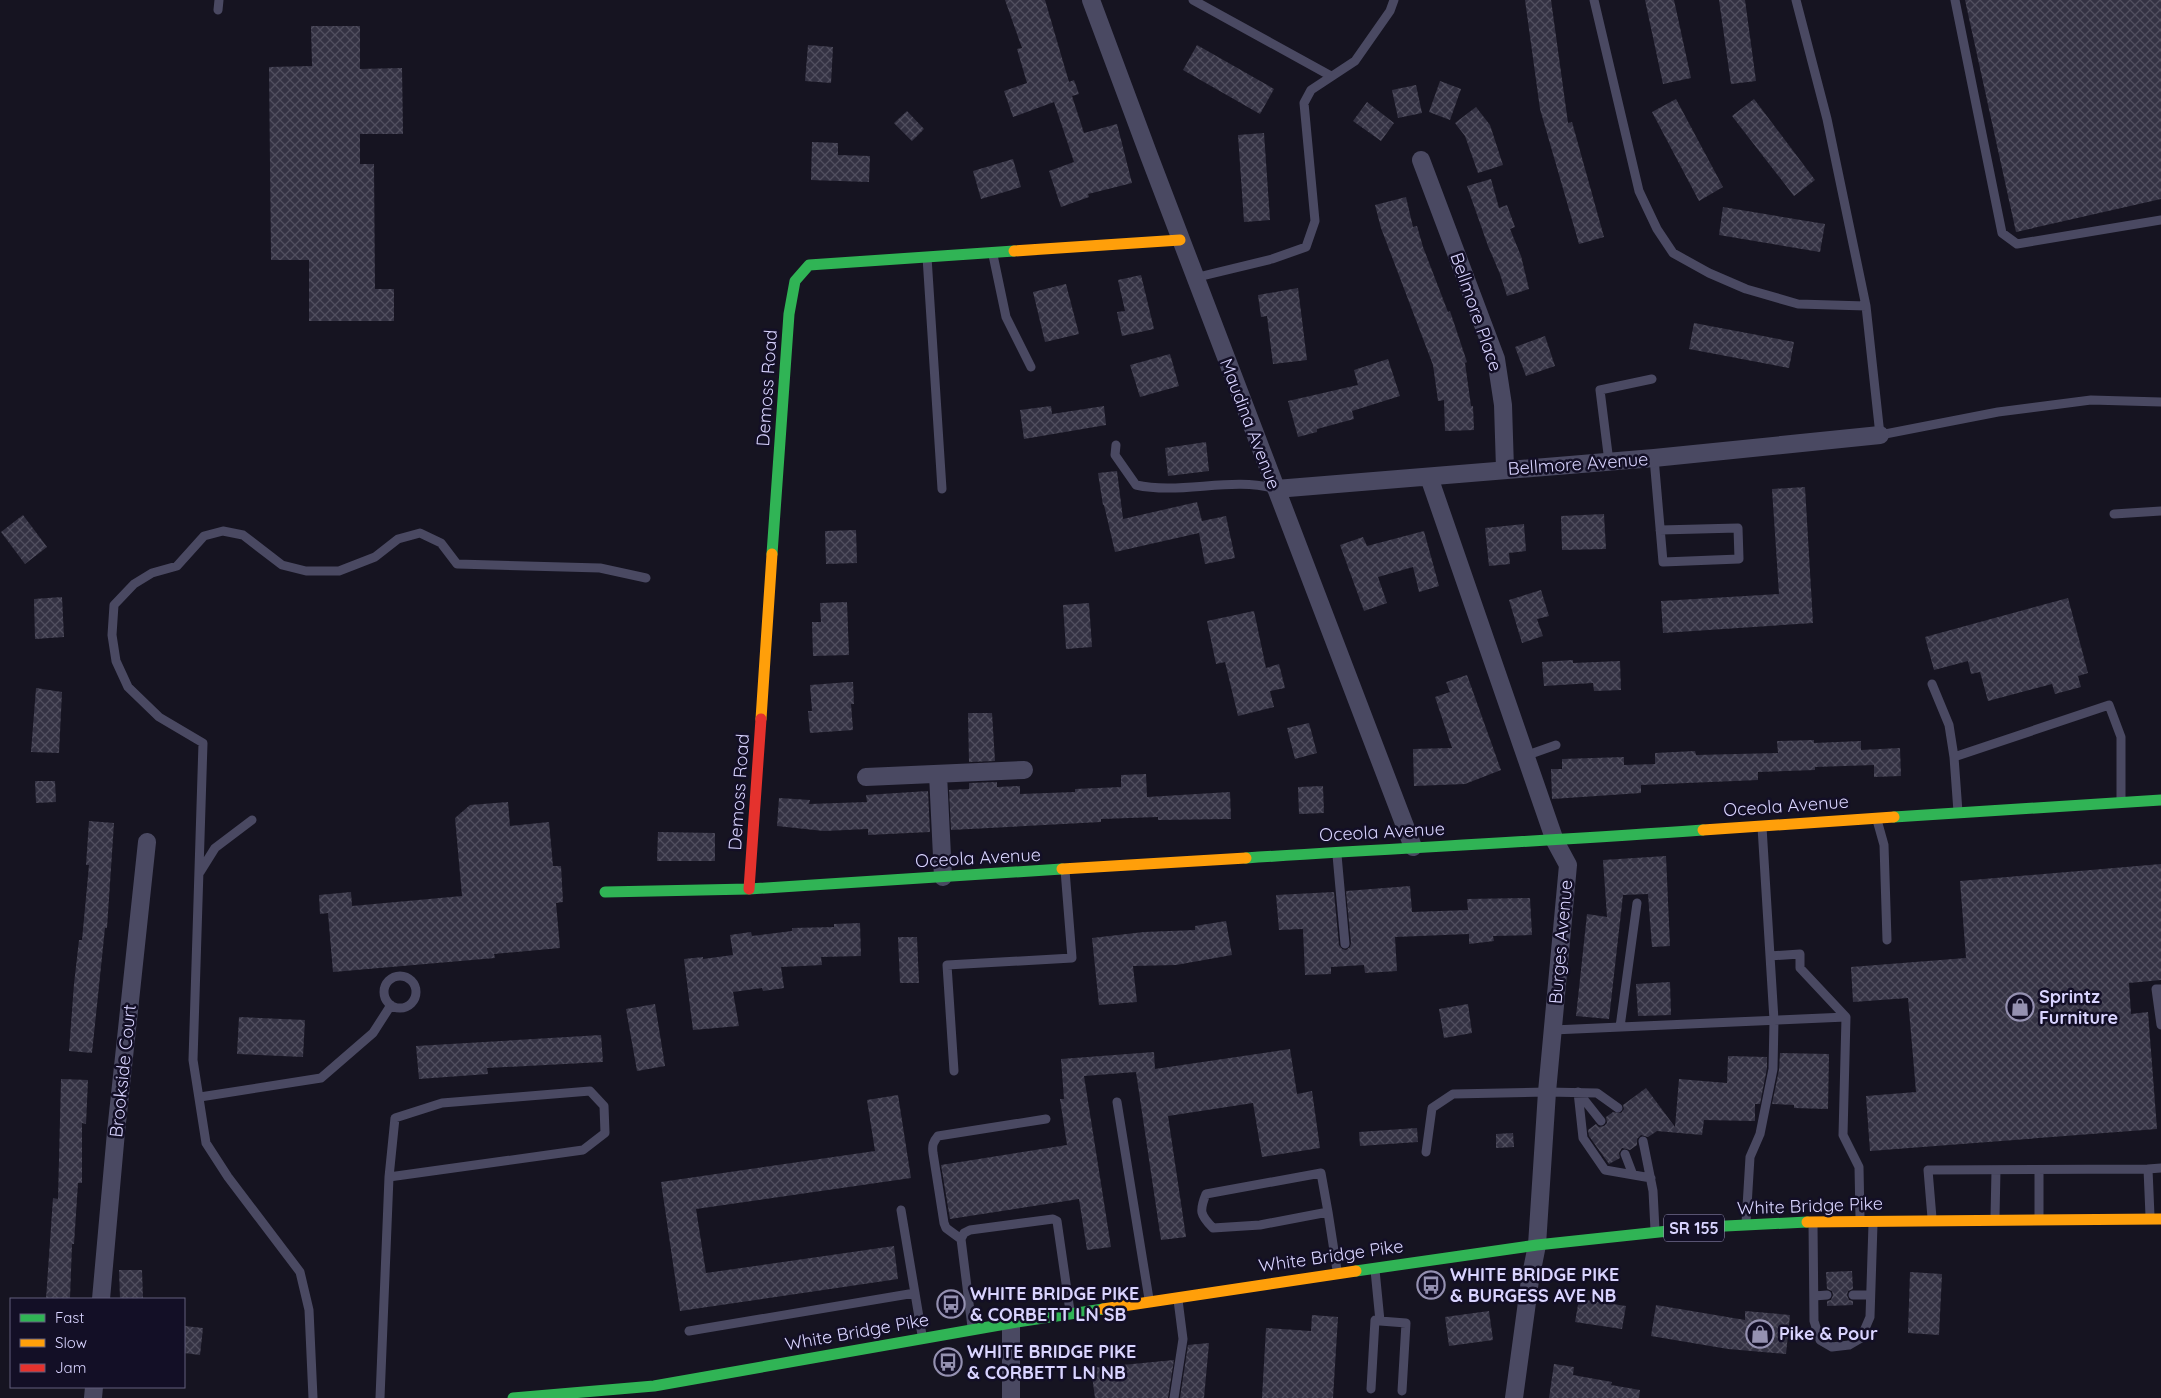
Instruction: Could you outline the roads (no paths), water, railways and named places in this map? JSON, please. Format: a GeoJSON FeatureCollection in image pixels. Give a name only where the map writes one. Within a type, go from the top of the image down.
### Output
{"type":"FeatureCollection","features":[{"type":"Feature","properties":{"kind":"street","name":"Maudina Avenue"},"geometry":{"type":"LineString","coordinates":[[1091,0],[1194,278],[1276,489],[1301,561],[1412,847]]}},
{"type":"Feature","properties":{"kind":"street","name":"Bellmore Place"},"geometry":{"type":"LineString","coordinates":[[1421,160],[1496,359],[1503,404],[1505,469]]}},
{"type":"Feature","properties":{"kind":"street","name":"Demoss Road"},"geometry":{"type":"LineString","coordinates":[[749,889],[789,314],[795,281],[809,265],[1180,240]]}},
{"type":"Feature","properties":{"kind":"street","name":"Bellmore Avenue"},"geometry":{"type":"LineString","coordinates":[[1276,489],[1654,458],[1880,435]]}},
{"type":"Feature","properties":{"kind":"street","name":"Burges Avenue"},"geometry":{"type":"LineString","coordinates":[[1429,477],[1555,841],[1568,865],[1547,1092],[1537,1245],[1530,1280],[1514,1398]]}},
{"type":"Feature","properties":{"kind":"street"},"geometry":{"type":"LineString","coordinates":[[866,777],[1024,770]]}},
{"type":"Feature","properties":{"kind":"street"},"geometry":{"type":"LineString","coordinates":[[938,774],[943,877]]}},
{"type":"Feature","properties":{"kind":"street","name":"Oceola Avenue"},"geometry":{"type":"LineString","coordinates":[[605,892],[749,889],[1412,847],[1555,841],[1762,825],[2161,800]]}},
{"type":"Feature","properties":{"kind":"street","name":"Brookside Court"},"geometry":{"type":"LineString","coordinates":[[101,1298],[116,1132],[147,842]]}},
{"type":"Feature","properties":{"kind":"street","name":"White Bridge Pike"},"geometry":{"type":"LineString","coordinates":[[513,1398],[654,1386],[923,1338],[1149,1301],[1375,1267],[1537,1245],[1655,1232],[1813,1222],[2156,1219]]}},
{"type":"Feature","properties":{"kind":"street"},"geometry":{"type":"LineString","coordinates":[[1011,1323],[1011,1398]]}},
{"type":"Feature","properties":{"kind":"lane"},"geometry":{"type":"LineString","coordinates":[[218,10],[219,0]]}},
{"type":"Feature","properties":{"kind":"lane"},"geometry":{"type":"LineString","coordinates":[[1193,0],[1331,76]]}},
{"type":"Feature","properties":{"kind":"lane"},"geometry":{"type":"LineString","coordinates":[[1194,278],[1272,259],[1306,247],[1315,221],[1304,103],[1311,90],[1355,61],[1390,11],[1394,0]]}},
{"type":"Feature","properties":{"kind":"lane"},"geometry":{"type":"LineString","coordinates":[[1594,0],[1639,191],[1657,230],[1673,253],[1709,273],[1746,289],[1798,304],[1866,306]]}},
{"type":"Feature","properties":{"kind":"lane"},"geometry":{"type":"LineString","coordinates":[[1796,0],[1827,119],[1866,306],[1880,435],[1998,412],[2091,400],[2161,402]]}},
{"type":"Feature","properties":{"kind":"lane"},"geometry":{"type":"LineString","coordinates":[[1954,0],[2002,233],[2017,244],[2161,220]]}},
{"type":"Feature","properties":{"kind":"lane"},"geometry":{"type":"LineString","coordinates":[[993,253],[1006,317],[1031,367]]}},
{"type":"Feature","properties":{"kind":"lane"},"geometry":{"type":"LineString","coordinates":[[927,257],[942,489]]}},
{"type":"Feature","properties":{"kind":"lane"},"geometry":{"type":"LineString","coordinates":[[1609,462],[1600,390],[1652,379]]}},
{"type":"Feature","properties":{"kind":"lane"},"geometry":{"type":"LineString","coordinates":[[1116,445],[1116,455],[1136,485],[1201,487],[1261,485],[1276,489]]}},
{"type":"Feature","properties":{"kind":"lane"},"geometry":{"type":"LineString","coordinates":[[1654,458],[1660,530],[1663,562],[1739,559],[1738,528],[1660,530]]}},
{"type":"Feature","properties":{"kind":"lane"},"geometry":{"type":"LineString","coordinates":[[2114,514],[2161,511]]}},
{"type":"Feature","properties":{"kind":"lane"},"geometry":{"type":"LineString","coordinates":[[313,1398],[309,1310],[300,1272],[228,1177],[206,1143],[193,1060],[203,743],[159,717],[128,687],[116,661],[112,635],[114,605],[134,584],[152,572],[177,566],[204,536],[223,531],[243,535],[282,565],[306,571],[339,571],[375,557],[398,539],[420,533],[441,544],[456,564],[600,568],[646,578]]}},
{"type":"Feature","properties":{"kind":"lane"},"geometry":{"type":"LineString","coordinates":[[1932,684],[1949,725],[1954,757],[1958,812]]}},
{"type":"Feature","properties":{"kind":"lane"},"geometry":{"type":"LineString","coordinates":[[1954,757],[2109,705],[2121,737],[2120,802]]}},
{"type":"Feature","properties":{"kind":"lane"},"geometry":{"type":"LineString","coordinates":[[1525,756],[1556,745]]}},
{"type":"Feature","properties":{"kind":"lane"},"geometry":{"type":"LineString","coordinates":[[1877,818],[1884,845],[1888,940]]}},
{"type":"Feature","properties":{"kind":"lane"},"geometry":{"type":"LineString","coordinates":[[199,874],[215,848],[252,820]]}},
{"type":"Feature","properties":{"kind":"lane"},"geometry":{"type":"LineString","coordinates":[[1746,1225],[1750,1157],[1760,1134],[1773,1069],[1774,1020],[1762,825]]}},
{"type":"Feature","properties":{"kind":"lane"},"geometry":{"type":"LineString","coordinates":[[1336,852],[1345,944]]}},
{"type":"Feature","properties":{"kind":"lane"},"geometry":{"type":"LineString","coordinates":[[954,1071],[947,965],[1072,958],[1065,870]]}},
{"type":"Feature","properties":{"kind":"lane"},"geometry":{"type":"LineString","coordinates":[[1620,1027],[1637,903]]}},
{"type":"Feature","properties":{"kind":"lane"},"geometry":{"type":"LineString","coordinates":[[1770,956],[1800,954],[1800,968],[1846,1017],[1843,1135],[1858,1167],[1860,1221]]}},
{"type":"Feature","properties":{"kind":"lane"},"geometry":{"type":"LineString","coordinates":[[2158,989],[2161,1025]]}},
{"type":"Feature","properties":{"kind":"lane"},"geometry":{"type":"LineString","coordinates":[[200,1097],[321,1078],[373,1034],[391,1005]]}},
{"type":"Feature","properties":{"kind":"lane"},"geometry":{"type":"LineString","coordinates":[[1553,1030],[1846,1017]]}},
{"type":"Feature","properties":{"kind":"lane"},"geometry":{"type":"LineString","coordinates":[[380,1398],[389,1177],[395,1118],[442,1103],[590,1090],[604,1106],[605,1133],[582,1150],[389,1177]]}},
{"type":"Feature","properties":{"kind":"lane"},"geometry":{"type":"LineString","coordinates":[[1578,1092],[1601,1121]]}},
{"type":"Feature","properties":{"kind":"lane"},"geometry":{"type":"LineString","coordinates":[[1578,1092],[1583,1138],[1605,1170],[1651,1178]]}},
{"type":"Feature","properties":{"kind":"lane"},"geometry":{"type":"LineString","coordinates":[[1426,1152],[1432,1108],[1453,1094],[1597,1092],[1618,1108]]}},
{"type":"Feature","properties":{"kind":"lane"},"geometry":{"type":"LineString","coordinates":[[1117,1102],[1149,1301]]}},
{"type":"Feature","properties":{"kind":"lane"},"geometry":{"type":"LineString","coordinates":[[961,1238],[946,1228],[944,1223],[933,1153],[932,1144],[934,1140],[938,1136],[1046,1119]]}},
{"type":"Feature","properties":{"kind":"lane"},"geometry":{"type":"LineString","coordinates":[[1643,1141],[1654,1191],[1655,1232]]}},
{"type":"Feature","properties":{"kind":"lane"},"geometry":{"type":"LineString","coordinates":[[1624,1154],[1633,1175]]}},
{"type":"Feature","properties":{"kind":"lane"},"geometry":{"type":"LineString","coordinates":[[1932,1220],[1928,1170],[2161,1168]]}},
{"type":"Feature","properties":{"kind":"lane"},"geometry":{"type":"LineString","coordinates":[[2148,1169],[2156,1219]]}},
{"type":"Feature","properties":{"kind":"lane"},"geometry":{"type":"LineString","coordinates":[[1995,1220],[1996,1170]]}},
{"type":"Feature","properties":{"kind":"lane"},"geometry":{"type":"LineString","coordinates":[[2039,1170],[2039,1220]]}},
{"type":"Feature","properties":{"kind":"lane"},"geometry":{"type":"LineString","coordinates":[[1328,1212],[1260,1225],[1213,1228],[1202,1217],[1201,1206],[1206,1194],[1322,1173],[1338,1273]]}},
{"type":"Feature","properties":{"kind":"lane"},"geometry":{"type":"LineString","coordinates":[[901,1210],[923,1338]]}},
{"type":"Feature","properties":{"kind":"lane"},"geometry":{"type":"LineString","coordinates":[[972,1330],[961,1238],[964,1233],[970,1230],[1053,1219],[1057,1222],[1070,1314]]}},
{"type":"Feature","properties":{"kind":"lane"},"geometry":{"type":"LineString","coordinates":[[1813,1222],[1814,1321],[1820,1340],[1832,1347],[1849,1345],[1861,1338],[1870,1317],[1873,1221]]}},
{"type":"Feature","properties":{"kind":"lane"},"geometry":{"type":"LineString","coordinates":[[1375,1267],[1380,1321]]}},
{"type":"Feature","properties":{"kind":"lane"},"geometry":{"type":"LineString","coordinates":[[690,1331],[915,1293]]}},
{"type":"Feature","properties":{"kind":"lane"},"geometry":{"type":"LineString","coordinates":[[1814,1296],[1827,1295]]}},
{"type":"Feature","properties":{"kind":"lane"},"geometry":{"type":"LineString","coordinates":[[1853,1295],[1870,1295]]}},
{"type":"Feature","properties":{"kind":"lane"},"geometry":{"type":"LineString","coordinates":[[1174,1398],[1183,1339],[1177,1297]]}},
{"type":"Feature","properties":{"kind":"lane"},"geometry":{"type":"LineString","coordinates":[[1372,1389],[1375,1320],[1406,1323],[1402,1391]]}},
{"type":"Feature","properties":{"kind":"place","name":"Sprintz Furniture"},"geometry":{"type":"Point","coordinates":[2020,1007]}},
{"type":"Feature","properties":{"kind":"place","name":"WHITE BRIDGE PIKE & BURGESS AVE NB"},"geometry":{"type":"Point","coordinates":[1431,1285]}},
{"type":"Feature","properties":{"kind":"place","name":"WHITE BRIDGE PIKE & CORBETT LN SB"},"geometry":{"type":"Point","coordinates":[951,1304]}},
{"type":"Feature","properties":{"kind":"place","name":"Pike & Pour"},"geometry":{"type":"Point","coordinates":[1760,1334]}},
{"type":"Feature","properties":{"kind":"place","name":"WHITE BRIDGE PIKE & CORBETT LN NB"},"geometry":{"type":"Point","coordinates":[948,1362]}}]}
